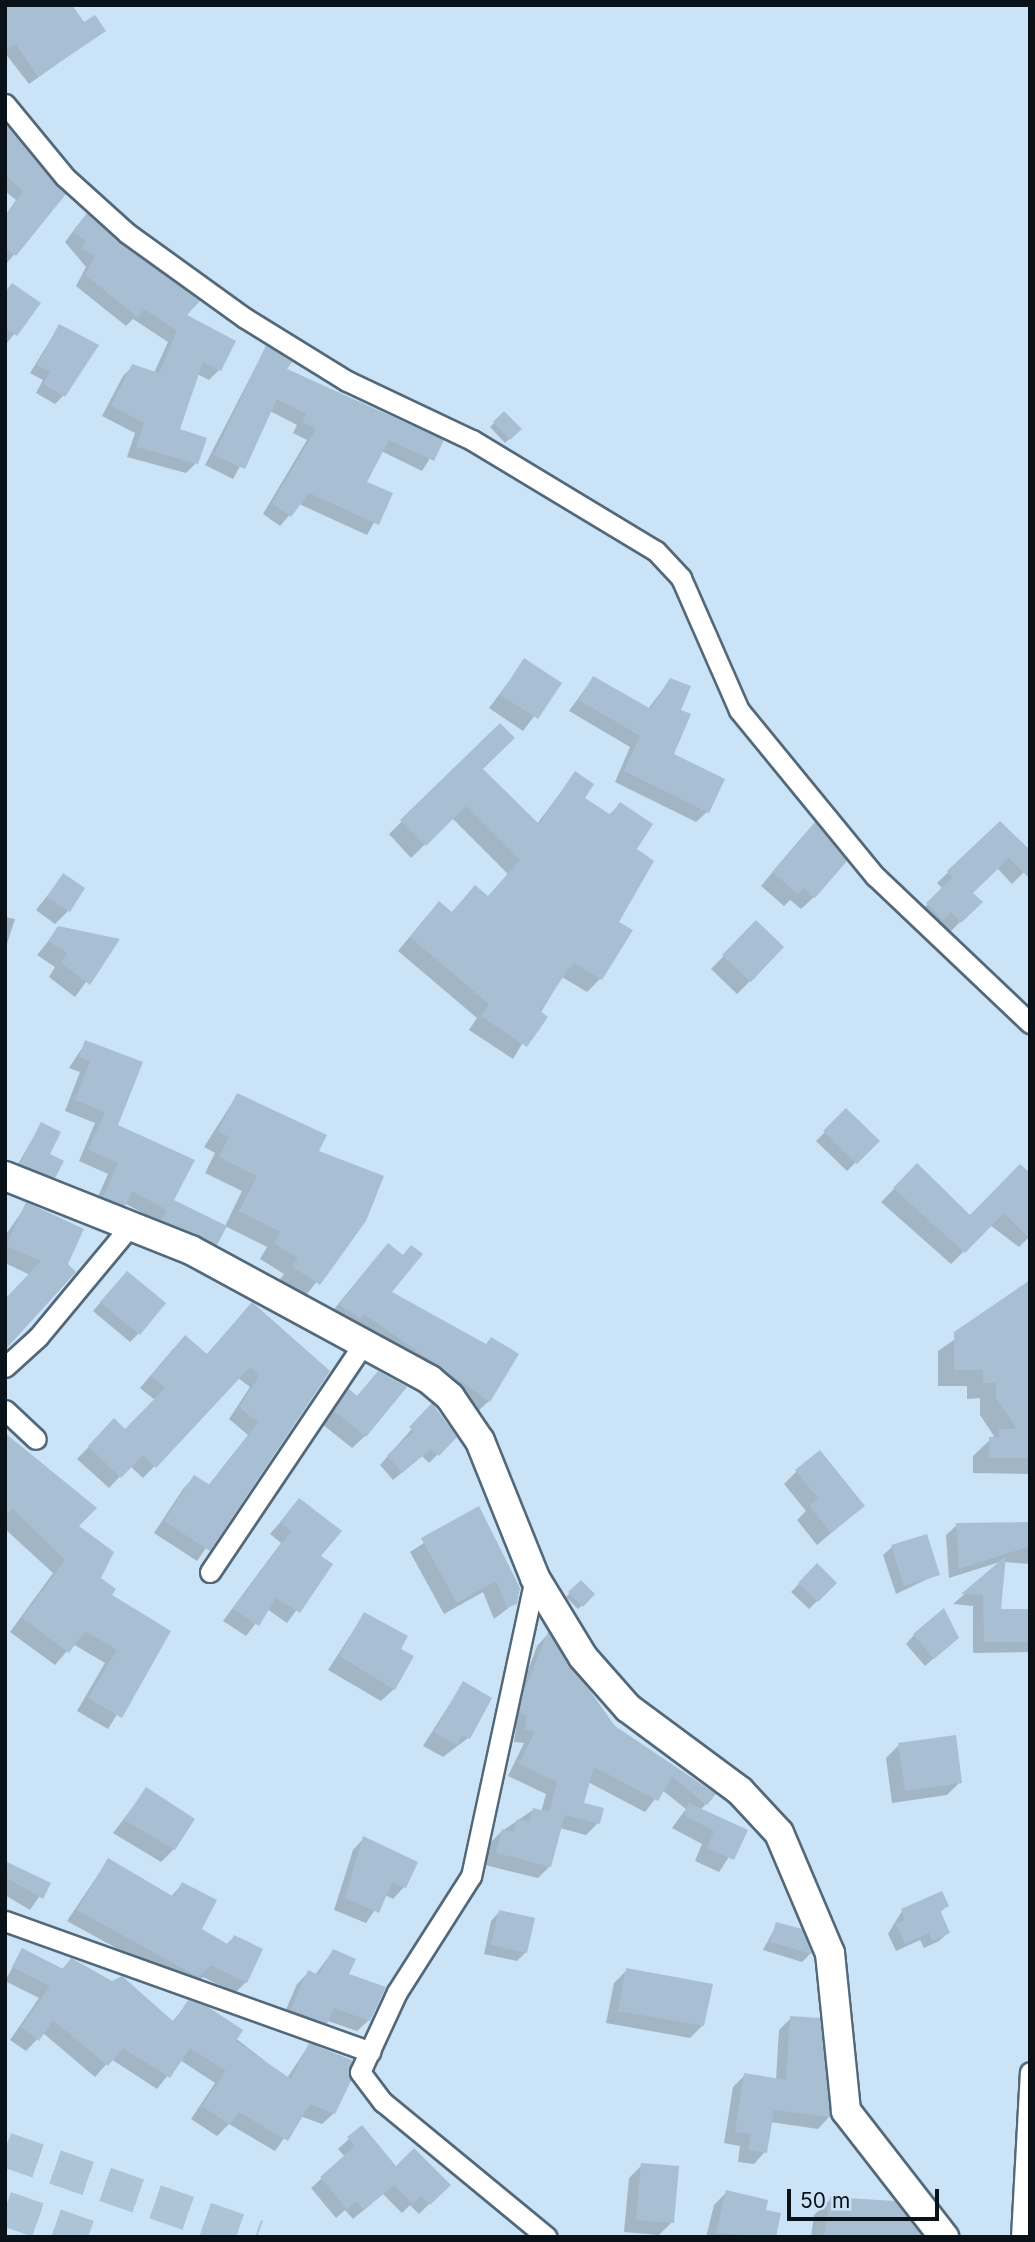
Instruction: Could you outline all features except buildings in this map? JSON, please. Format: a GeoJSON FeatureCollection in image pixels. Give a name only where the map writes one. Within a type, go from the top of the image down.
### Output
{"type":"FeatureCollection","features":[{"type":"Feature","properties":{"kind":"street"},"geometry":{"type":"LineString","coordinates":[[5,104],[65,177],[127,233],[245,318],[347,381],[463,435],[656,551],[686,588],[739,709],[875,876],[1030,1023]]}},
{"type":"Feature","properties":{"kind":"street"},"geometry":{"type":"LineString","coordinates":[[5,1176],[191,1250],[363,1344],[450,1397],[481,1441],[535,1578],[583,1657],[628,1708],[740,1791],[779,1832],[830,1953],[846,2111],[944,2237]]}},
{"type":"Feature","properties":{"kind":"street"},"geometry":{"type":"LineString","coordinates":[[5,1367],[38,1337],[130,1226]]}},
{"type":"Feature","properties":{"kind":"street"},"geometry":{"type":"LineString","coordinates":[[210,1572],[363,1344]]}},
{"type":"Feature","properties":{"kind":"street"},"geometry":{"type":"LineString","coordinates":[[5,1410],[36,1439]]}},
{"type":"Feature","properties":{"kind":"street"},"geometry":{"type":"LineString","coordinates":[[535,1578],[471,1876],[397,1992],[360,2072],[383,2102],[547,2237]]}},
{"type":"Feature","properties":{"kind":"street"},"geometry":{"type":"LineString","coordinates":[[5,1922],[370,2052]]}},
{"type":"Feature","properties":{"kind":"street"},"geometry":{"type":"LineString","coordinates":[[1021,2237],[1030,2072]]}},
{"type":"Feature","properties":{"kind":"tunnel"},"geometry":{"type":"LineString","coordinates":[[5,2149],[257,2237]]}},
{"type":"Feature","properties":{"kind":"tunnel"},"geometry":{"type":"LineString","coordinates":[[5,2208],[88,2237]]}}]}
